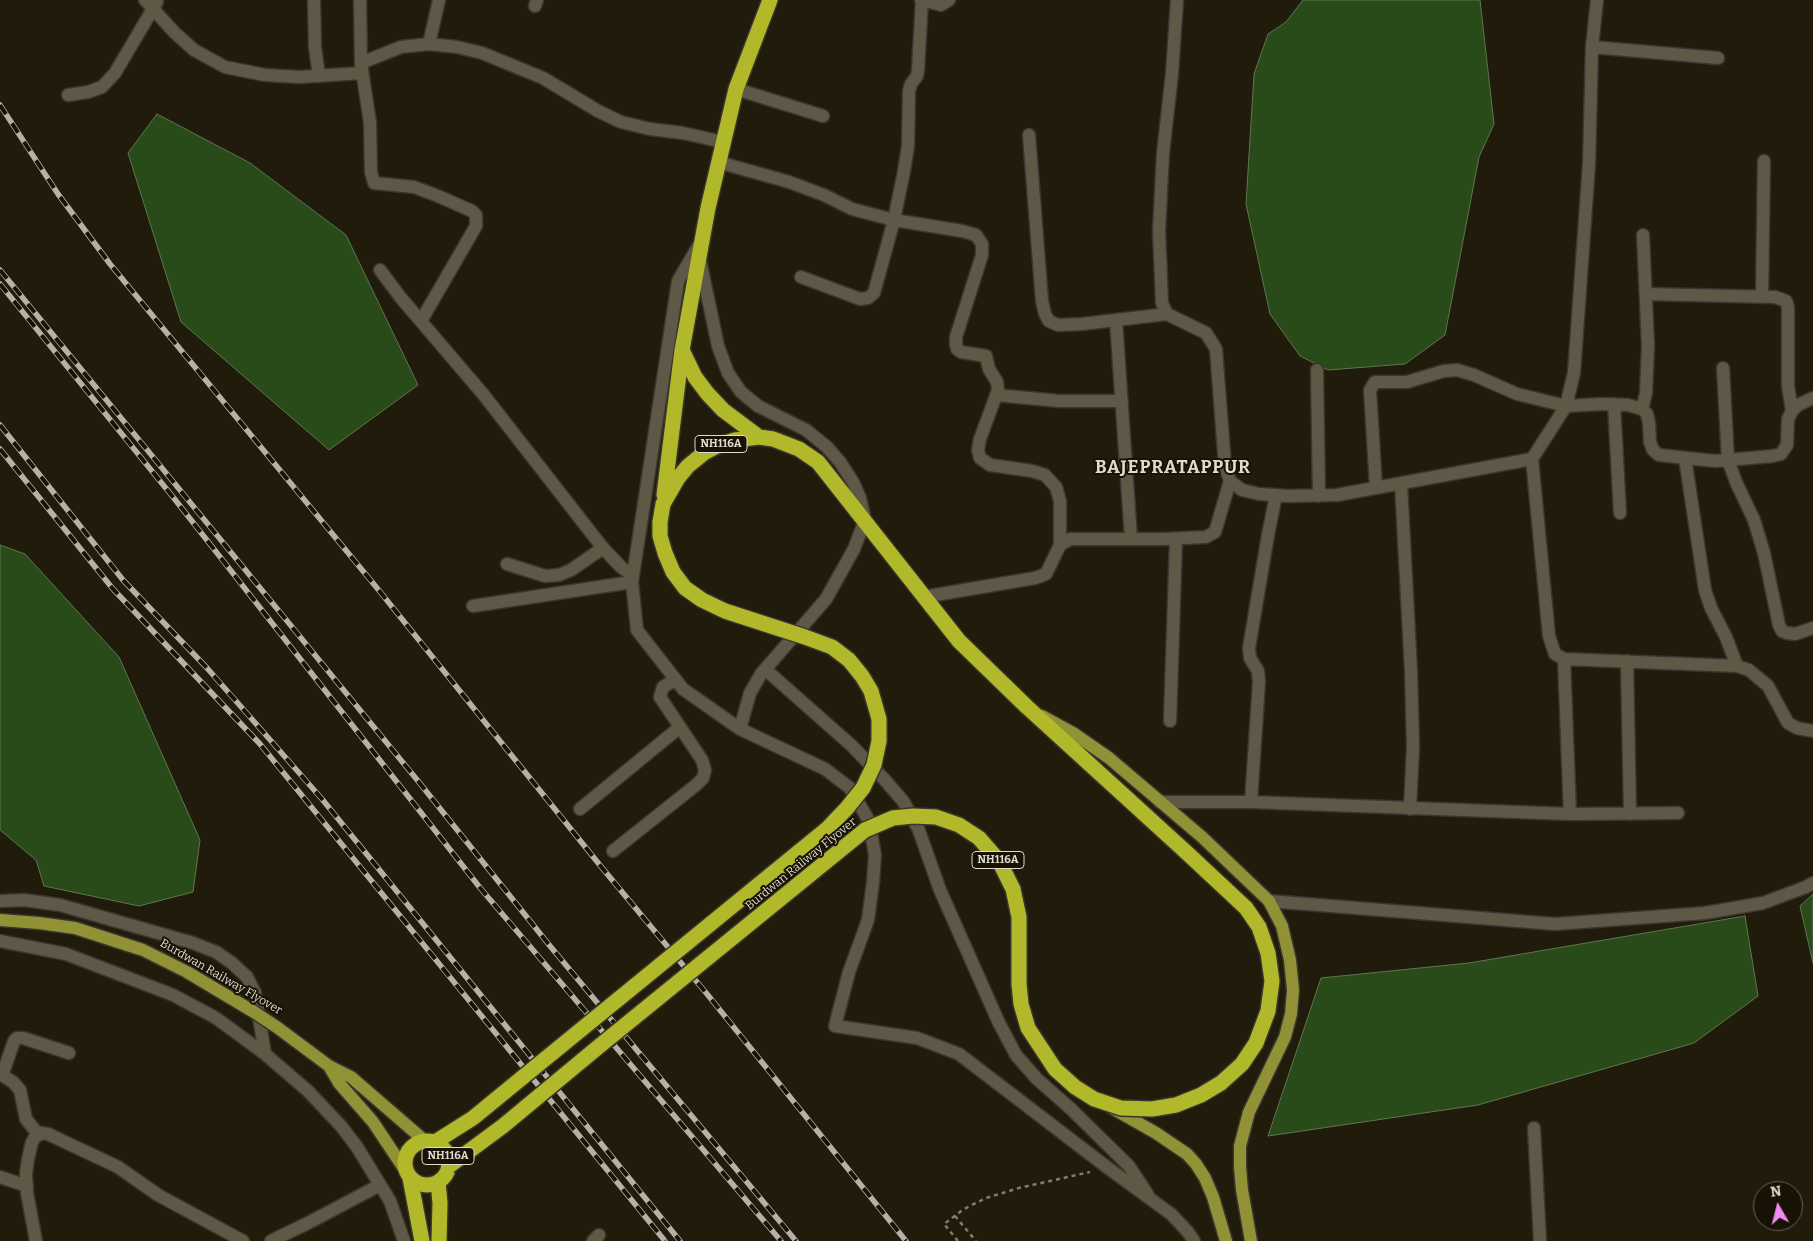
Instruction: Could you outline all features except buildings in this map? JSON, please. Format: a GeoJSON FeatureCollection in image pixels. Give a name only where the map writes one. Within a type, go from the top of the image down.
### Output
{"type":"FeatureCollection","features":[{"type":"Feature","properties":{"kind":"highway","name":"NH116A"},"geometry":{"type":"LineString","coordinates":[[663,504],[682,350],[722,142],[736,89],[770,0]]}},
{"type":"Feature","properties":{"kind":"highway","name":"NH116A"},"geometry":{"type":"LineString","coordinates":[[682,350],[695,377],[707,393],[723,410],[759,437]]}},
{"type":"Feature","properties":{"kind":"highway","name":"NH116A"},"geometry":{"type":"LineString","coordinates":[[663,504],[678,478],[688,466],[704,453],[734,440],[759,437],[799,449],[818,462],[959,641],[1027,708]]}},
{"type":"Feature","properties":{"kind":"highway","name":"Burdwan Railway Flyover"},"geometry":{"type":"LineString","coordinates":[[422,1241],[405,1160],[408,1150],[416,1144],[430,1141],[458,1128],[489,1106],[828,828],[863,788],[874,765],[879,741],[879,718],[871,691],[862,676],[849,660],[832,647],[725,612],[702,600],[685,588],[673,572],[664,553],[660,536],[663,504]]}},
{"type":"Feature","properties":{"kind":"highway","name":"Burdwan Railway Flyover"},"geometry":{"type":"LineString","coordinates":[[449,1166],[503,1126],[865,830],[893,818],[914,816],[936,817],[959,825],[979,838],[999,861],[1014,889],[1019,917],[1019,984],[1021,1004],[1028,1028],[1055,1069],[1075,1086],[1094,1099],[1122,1108],[1152,1109],[1176,1105],[1201,1095],[1221,1083],[1242,1064],[1256,1044],[1268,1012],[1272,981],[1268,953],[1258,927],[1246,908],[1027,708]]}},
{"type":"Feature","properties":{"kind":"highway","name":"Burdwan Railway Flyover"},"geometry":{"type":"LineString","coordinates":[[430,1141],[443,1148],[448,1156],[449,1166],[446,1176],[438,1182]]}},
{"type":"Feature","properties":{"kind":"highway","name":"NH116A"},"geometry":{"type":"LineString","coordinates":[[408,1174],[419,1184],[429,1185],[438,1182],[440,1202],[439,1241]]}},
{"type":"Feature","properties":{"kind":"main road"},"geometry":{"type":"LineString","coordinates":[[1027,708],[1089,743],[1202,837],[1269,901],[1282,926],[1290,960],[1293,990],[1290,1014],[1284,1038],[1250,1112],[1240,1146],[1242,1190],[1251,1241]]}},
{"type":"Feature","properties":{"kind":"main road","name":"Burdwan Railway Flyover"},"geometry":{"type":"LineString","coordinates":[[0,920],[75,928],[143,950],[187,972],[254,1012],[329,1066],[351,1077],[430,1141]]}},
{"type":"Feature","properties":{"kind":"main road","name":"Burdwan Railway Flyover"},"geometry":{"type":"LineString","coordinates":[[329,1066],[339,1083],[373,1122],[408,1174]]}},
{"type":"Feature","properties":{"kind":"main road","name":"Burdwan Railway Flyover"},"geometry":{"type":"LineString","coordinates":[[1094,1099],[1156,1133],[1187,1154],[1205,1178],[1224,1228],[1226,1241]]}},
{"type":"Feature","properties":{"kind":"street"},"geometry":{"type":"LineString","coordinates":[[314,0],[313,26],[319,76]]}},
{"type":"Feature","properties":{"kind":"street"},"geometry":{"type":"LineString","coordinates":[[360,0],[361,68],[370,123],[371,172],[374,183],[414,187],[472,211],[476,215],[476,226],[421,321]]}},
{"type":"Feature","properties":{"kind":"street"},"geometry":{"type":"LineString","coordinates":[[429,44],[439,0]]}},
{"type":"Feature","properties":{"kind":"street"},"geometry":{"type":"LineString","coordinates":[[801,277],[860,298],[868,298],[874,293],[894,220],[908,146],[909,91],[918,70],[922,0],[941,5],[948,0]]}},
{"type":"Feature","properties":{"kind":"street"},"geometry":{"type":"LineString","coordinates":[[1167,314],[1162,303],[1159,231],[1163,153],[1172,74],[1176,0]]}},
{"type":"Feature","properties":{"kind":"street"},"geometry":{"type":"LineString","coordinates":[[1598,0],[1592,47],[1590,164],[1574,373],[1566,406],[1532,459],[1549,636],[1555,654],[1564,659],[1737,666],[1749,670],[1768,686],[1788,723],[1797,728],[1813,731]]}},
{"type":"Feature","properties":{"kind":"street"},"geometry":{"type":"LineString","coordinates":[[68,95],[88,92],[102,87],[115,73],[152,3],[174,32],[194,50],[225,67],[265,75],[319,76],[361,68],[401,47],[429,44],[457,47],[482,53],[543,78],[598,111],[622,122],[722,142]]}},
{"type":"Feature","properties":{"kind":"street"},"geometry":{"type":"LineString","coordinates":[[1592,47],[1718,58]]}},
{"type":"Feature","properties":{"kind":"street"},"geometry":{"type":"LineString","coordinates":[[736,89],[823,116]]}},
{"type":"Feature","properties":{"kind":"street"},"geometry":{"type":"LineString","coordinates":[[1029,135],[1045,314],[1049,321],[1058,325],[1167,314],[1206,333],[1216,349],[1225,466],[1230,481],[1242,490],[1276,495],[1337,495],[1532,459]]}},
{"type":"Feature","properties":{"kind":"street"},"geometry":{"type":"LineString","coordinates":[[1762,296],[1764,161]]}},
{"type":"Feature","properties":{"kind":"street"},"geometry":{"type":"LineString","coordinates":[[718,162],[789,182],[824,195],[852,209],[894,220],[976,235],[982,244],[982,255],[956,337],[957,349],[961,352],[986,356],[989,369],[997,382],[996,395],[980,438],[978,450],[980,458],[990,465],[1032,471],[1046,476],[1056,487],[1060,501],[1060,544],[1046,574],[1035,578],[923,597]]}},
{"type":"Feature","properties":{"kind":"street"},"geometry":{"type":"LineString","coordinates":[[1642,409],[1647,373],[1643,235]]}},
{"type":"Feature","properties":{"kind":"street"},"geometry":{"type":"LineString","coordinates":[[700,250],[718,346],[728,372],[741,392],[758,406],[806,430],[827,447],[853,482],[860,498],[865,520],[854,549],[826,599],[765,669],[750,692],[740,729]]}},
{"type":"Feature","properties":{"kind":"street"},"geometry":{"type":"LineString","coordinates":[[700,250],[678,281],[632,579],[637,630],[683,689],[740,729],[825,769],[850,788],[869,820],[875,855],[868,920],[839,1005],[835,1026],[917,1038],[959,1054],[1171,1214],[1194,1241]]}},
{"type":"Feature","properties":{"kind":"street"},"geometry":{"type":"LineString","coordinates":[[380,270],[401,298],[489,401],[603,548],[632,579]]}},
{"type":"Feature","properties":{"kind":"street"},"geometry":{"type":"LineString","coordinates":[[1646,294],[1762,296],[1782,298],[1786,301],[1788,307],[1788,386],[1792,411]]}},
{"type":"Feature","properties":{"kind":"street"},"geometry":{"type":"LineString","coordinates":[[1116,320],[1131,539]]}},
{"type":"Feature","properties":{"kind":"street"},"geometry":{"type":"LineString","coordinates":[[1723,368],[1728,460],[1754,520],[1764,553],[1779,624],[1782,631],[1787,634],[1795,634],[1813,628]]}},
{"type":"Feature","properties":{"kind":"street"},"geometry":{"type":"LineString","coordinates":[[1317,370],[1319,496]]}},
{"type":"Feature","properties":{"kind":"street"},"geometry":{"type":"LineString","coordinates":[[1376,488],[1370,390],[1376,382],[1407,382],[1444,371],[1457,370],[1474,375],[1517,394],[1566,406],[1628,405],[1642,409],[1647,414],[1650,442],[1653,450],[1659,455],[1715,460],[1781,454],[1787,445],[1788,419],[1792,411],[1798,405],[1813,398]]}},
{"type":"Feature","properties":{"kind":"street"},"geometry":{"type":"LineString","coordinates":[[996,395],[1059,401],[1122,401]]}},
{"type":"Feature","properties":{"kind":"street"},"geometry":{"type":"LineString","coordinates":[[1614,404],[1620,513]]}},
{"type":"Feature","properties":{"kind":"street"},"geometry":{"type":"LineString","coordinates":[[1685,458],[1705,590],[1737,666]]}},
{"type":"Feature","properties":{"kind":"street"},"geometry":{"type":"LineString","coordinates":[[1060,544],[1070,539],[1176,539],[1206,537],[1215,532],[1230,481]]}},
{"type":"Feature","properties":{"kind":"street"},"geometry":{"type":"LineString","coordinates":[[1401,484],[1411,671],[1413,746],[1410,809]]}},
{"type":"Feature","properties":{"kind":"street"},"geometry":{"type":"LineString","coordinates":[[1251,802],[1259,682],[1258,671],[1250,658],[1249,648],[1276,495]]}},
{"type":"Feature","properties":{"kind":"street"},"geometry":{"type":"LineString","coordinates":[[1170,721],[1176,539]]}},
{"type":"Feature","properties":{"kind":"street"},"geometry":{"type":"LineString","coordinates":[[507,564],[545,576],[559,575],[571,570],[603,548]]}},
{"type":"Feature","properties":{"kind":"street"},"geometry":{"type":"LineString","coordinates":[[473,606],[632,579]]}},
{"type":"Feature","properties":{"kind":"street"},"geometry":{"type":"LineString","coordinates":[[1564,659],[1570,814]]}},
{"type":"Feature","properties":{"kind":"street"},"geometry":{"type":"LineString","coordinates":[[1627,661],[1630,814]]}},
{"type":"Feature","properties":{"kind":"street"},"geometry":{"type":"LineString","coordinates":[[765,669],[851,745],[903,801],[918,828],[940,890],[999,1023],[1016,1055],[1037,1079],[1071,1109],[1129,1166],[1141,1181],[1151,1199]]}},
{"type":"Feature","properties":{"kind":"street"},"geometry":{"type":"LineString","coordinates":[[614,851],[696,785],[702,778],[704,770],[702,760],[660,697],[663,688],[675,680]]}},
{"type":"Feature","properties":{"kind":"street"},"geometry":{"type":"LineString","coordinates":[[580,809],[680,727]]}},
{"type":"Feature","properties":{"kind":"street"},"geometry":{"type":"LineString","coordinates":[[1160,802],[1251,802],[1570,814],[1678,813]]}},
{"type":"Feature","properties":{"kind":"street"},"geometry":{"type":"LineString","coordinates":[[1269,901],[1555,924],[1704,914],[1763,903],[1813,883]]}},
{"type":"Feature","properties":{"kind":"street"},"geometry":{"type":"LineString","coordinates":[[0,900],[24,900],[60,904],[193,943],[216,952],[247,977],[255,993],[265,1054]]}},
{"type":"Feature","properties":{"kind":"street"},"geometry":{"type":"LineString","coordinates":[[0,941],[66,954],[172,996],[216,1018],[265,1054],[308,1091],[342,1126],[358,1147],[390,1201],[404,1241]]}},
{"type":"Feature","properties":{"kind":"street"},"geometry":{"type":"LineString","coordinates":[[38,1134],[26,1119],[20,1090],[13,1082],[0,1074],[4,1070],[17,1038],[23,1038],[69,1052]]}},
{"type":"Feature","properties":{"kind":"street"},"geometry":{"type":"LineString","coordinates":[[1534,1128],[1540,1241]]}},
{"type":"Feature","properties":{"kind":"street"},"geometry":{"type":"LineString","coordinates":[[36,1241],[27,1186],[28,1159],[32,1142],[38,1134]]}},
{"type":"Feature","properties":{"kind":"street"},"geometry":{"type":"LineString","coordinates":[[38,1134],[48,1134],[118,1167],[158,1195],[243,1241]]}},
{"type":"Feature","properties":{"kind":"street"},"geometry":{"type":"LineString","coordinates":[[0,1177],[27,1186]]}},
{"type":"Feature","properties":{"kind":"street"},"geometry":{"type":"LineString","coordinates":[[270,1241],[380,1185]]}},
{"type":"Feature","properties":{"kind":"path"},"geometry":{"type":"LineString","coordinates":[[958,1241],[944,1224],[964,1209],[994,1195],[1108,1168]]}},
{"type":"Feature","properties":{"kind":"path"},"geometry":{"type":"LineString","coordinates":[[955,1216],[976,1241]]}},
{"type":"Feature","properties":{"kind":"shaded area"},"geometry":{"type":"Polygon","coordinates":[[[1303,0],[1480,0],[1494,124],[1479,157],[1445,335],[1405,364],[1328,370],[1300,356],[1270,314],[1246,204],[1254,74],[1268,34],[1286,22],[1303,0]]]}},
{"type":"Feature","properties":{"kind":"shaded area"},"geometry":{"type":"Polygon","coordinates":[[[157,114],[250,163],[346,235],[418,385],[329,450],[181,322],[128,153],[157,114]]]}},
{"type":"Feature","properties":{"kind":"shaded area"},"geometry":{"type":"Polygon","coordinates":[[[0,545],[25,554],[119,657],[200,840],[193,892],[139,906],[44,886],[36,860],[0,830],[0,545]]]}},
{"type":"Feature","properties":{"kind":"shaded area"},"geometry":{"type":"Polygon","coordinates":[[[1813,894],[1813,963],[1800,906],[1813,894]]]}},
{"type":"Feature","properties":{"kind":"shaded area"},"geometry":{"type":"Polygon","coordinates":[[[1745,916],[1758,996],[1694,1043],[1478,1105],[1268,1136],[1321,978],[1469,963],[1745,916]]]}},
{"type":"Feature","properties":{"kind":"railway"},"geometry":{"type":"LineString","coordinates":[[0,105],[58,194],[110,264],[377,588],[906,1241]]}},
{"type":"Feature","properties":{"kind":"railway"},"geometry":{"type":"LineString","coordinates":[[0,270],[418,781],[550,946],[796,1241]]}},
{"type":"Feature","properties":{"kind":"railway"},"geometry":{"type":"LineString","coordinates":[[0,284],[173,497],[481,889],[781,1241]]}},
{"type":"Feature","properties":{"kind":"railway"},"geometry":{"type":"LineString","coordinates":[[0,425],[123,580],[207,668],[322,799],[680,1241]]}},
{"type":"Feature","properties":{"kind":"railway"},"geometry":{"type":"LineString","coordinates":[[0,449],[113,589],[260,744],[665,1241]]}},
{"type":"Feature","properties":{"kind":"district","name":"BAJEPRATAPPUR"},"geometry":{"type":"Point","coordinates":[1173,468]}}]}
